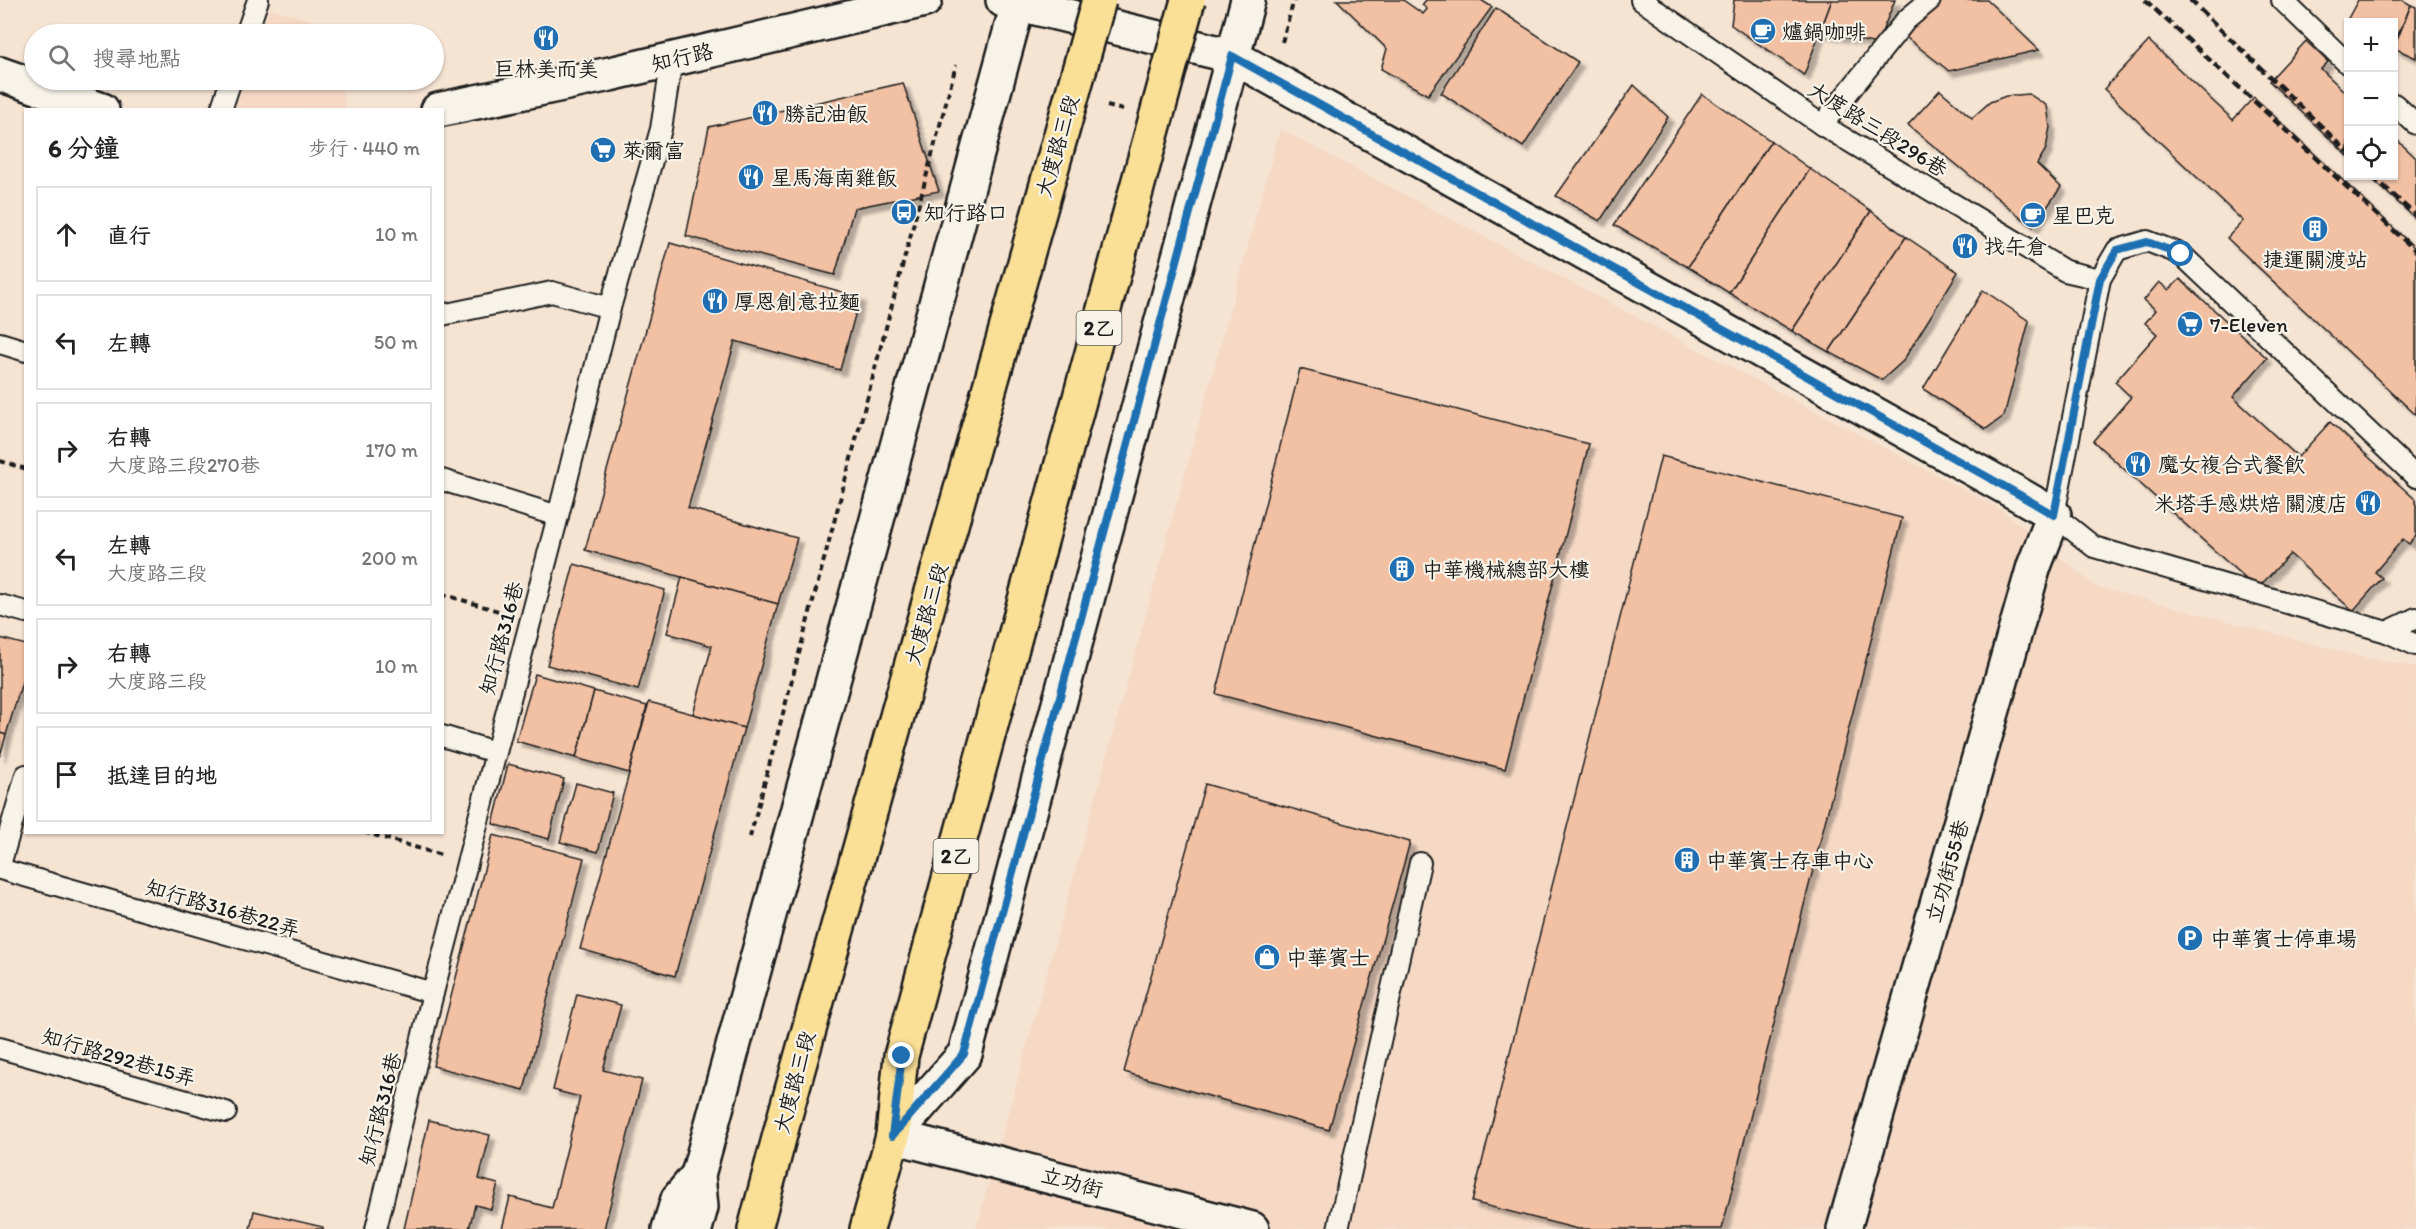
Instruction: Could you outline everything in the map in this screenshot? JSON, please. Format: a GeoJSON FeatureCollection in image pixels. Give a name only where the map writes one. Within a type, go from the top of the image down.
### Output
{"type":"FeatureCollection","features":[{"type":"Feature","properties":{"kind":"main road","name":"大度路三段"},"geometry":{"type":"LineString","coordinates":[[755,1229],[796,1073],[1099,0]]}},
{"type":"Feature","properties":{"kind":"main road","name":"2乙"},"geometry":{"type":"LineString","coordinates":[[867,1229],[892,1136],[902,1056],[1188,0]]}},
{"type":"Feature","properties":{"kind":"street","name":"知行路"},"geometry":{"type":"LineString","coordinates":[[444,109],[610,74],[925,0]]}},
{"type":"Feature","properties":{"kind":"street"},"geometry":{"type":"LineString","coordinates":[[892,1136],[964,1054],[1248,0]]}},
{"type":"Feature","properties":{"kind":"street"},"geometry":{"type":"LineString","coordinates":[[695,1229],[701,1207],[698,1175],[1014,1],[1232,56],[2054,515]]}},
{"type":"Feature","properties":{"kind":"street"},"geometry":{"type":"LineString","coordinates":[[0,74],[24,82]]}},
{"type":"Feature","properties":{"kind":"street"},"geometry":{"type":"LineString","coordinates":[[45,90],[96,108]]}},
{"type":"Feature","properties":{"kind":"street","name":"立功街55巷"},"geometry":{"type":"LineString","coordinates":[[1844,1229],[2034,566],[2054,515]]}},
{"type":"Feature","properties":{"kind":"street","name":"立功街"},"geometry":{"type":"LineString","coordinates":[[892,1136],[1251,1229]]}},
{"type":"Feature","properties":{"kind":"street"},"geometry":{"type":"LineString","coordinates":[[669,1229],[678,1199],[698,1175]]}},
{"type":"Feature","properties":{"kind":"lane"},"geometry":{"type":"LineString","coordinates":[[250,24],[258,0]]}},
{"type":"Feature","properties":{"kind":"lane","name":"大度路三段296巷"},"geometry":{"type":"LineString","coordinates":[[1641,0],[1822,125],[2065,271],[2100,279]]}},
{"type":"Feature","properties":{"kind":"lane"},"geometry":{"type":"LineString","coordinates":[[1822,125],[1906,20],[1930,0]]}},
{"type":"Feature","properties":{"kind":"lane"},"geometry":{"type":"LineString","coordinates":[[2282,0],[2344,59]]}},
{"type":"Feature","properties":{"kind":"lane","name":"知行路316巷"},"geometry":{"type":"LineString","coordinates":[[376,1229],[433,993],[610,308],[661,129],[672,59]]}},
{"type":"Feature","properties":{"kind":"lane"},"geometry":{"type":"LineString","coordinates":[[221,108],[227,90]]}},
{"type":"Feature","properties":{"kind":"lane"},"geometry":{"type":"LineString","coordinates":[[2398,108],[2416,124]]}},
{"type":"Feature","properties":{"kind":"lane"},"geometry":{"type":"LineString","coordinates":[[2416,477],[2181,254],[2147,242],[2117,250],[2100,279],[2054,515],[2094,547],[2387,632],[2416,645]]}},
{"type":"Feature","properties":{"kind":"lane"},"geometry":{"type":"LineString","coordinates":[[444,315],[552,292],[610,308]]}},
{"type":"Feature","properties":{"kind":"lane"},"geometry":{"type":"LineString","coordinates":[[0,343],[24,350]]}},
{"type":"Feature","properties":{"kind":"lane"},"geometry":{"type":"LineString","coordinates":[[444,481],[558,516]]}},
{"type":"Feature","properties":{"kind":"lane"},"geometry":{"type":"LineString","coordinates":[[0,605],[24,611]]}},
{"type":"Feature","properties":{"kind":"lane"},"geometry":{"type":"LineString","coordinates":[[2387,632],[2416,618]]}},
{"type":"Feature","properties":{"kind":"lane"},"geometry":{"type":"LineString","coordinates":[[444,737],[495,752]]}},
{"type":"Feature","properties":{"kind":"lane"},"geometry":{"type":"LineString","coordinates":[[0,867],[24,782]]}},
{"type":"Feature","properties":{"kind":"lane"},"geometry":{"type":"LineString","coordinates":[[1338,1229],[1420,863]]}},
{"type":"Feature","properties":{"kind":"lane","name":"知行路316巷22弄"},"geometry":{"type":"LineString","coordinates":[[0,867],[433,993]]}},
{"type":"Feature","properties":{"kind":"lane","name":"知行路292巷15弄"},"geometry":{"type":"LineString","coordinates":[[0,1048],[226,1112]]}},
{"type":"Feature","properties":{"kind":"path"},"geometry":{"type":"LineString","coordinates":[[1282,42],[1294,0]]}},
{"type":"Feature","properties":{"kind":"path"},"geometry":{"type":"LineString","coordinates":[[747,848],[956,65]]}},
{"type":"Feature","properties":{"kind":"path"},"geometry":{"type":"LineString","coordinates":[[0,461],[24,467]]}},
{"type":"Feature","properties":{"kind":"path"},"geometry":{"type":"LineString","coordinates":[[444,595],[531,620]]}},
{"type":"Feature","properties":{"kind":"path"},"geometry":{"type":"LineString","coordinates":[[371,834],[467,862]]}},
{"type":"Feature","properties":{"kind":"shaded area"},"geometry":{"type":"Polygon","coordinates":[[[270,8],[325,24],[264,24],[270,8]]]}},
{"type":"Feature","properties":{"kind":"shaded area"},"geometry":{"type":"Polygon","coordinates":[[[241,90],[342,90],[346,108],[234,108],[241,90]]]}},
{"type":"Feature","properties":{"kind":"shaded area"},"geometry":{"type":"Polygon","coordinates":[[[1280,129],[1999,508],[2097,587],[2367,658],[2416,667],[2416,1229],[976,1229],[1280,129]]]}},
{"type":"Feature","properties":{"kind":"building"},"geometry":{"type":"Polygon","coordinates":[[[1337,0],[1403,0],[1423,14],[1427,9],[1422,5],[1426,0],[1481,0],[1492,7],[1428,95],[1381,69],[1387,49],[1337,0]]]}},
{"type":"Feature","properties":{"kind":"building"},"geometry":{"type":"Polygon","coordinates":[[[1734,0],[1832,0],[1804,75],[1731,25],[1734,0]]]}},
{"type":"Feature","properties":{"kind":"building"},"geometry":{"type":"Polygon","coordinates":[[[1832,0],[1895,0],[1877,44],[1820,32],[1832,0]]]}},
{"type":"Feature","properties":{"kind":"building"},"geometry":{"type":"Polygon","coordinates":[[[1936,0],[1987,0],[2039,50],[1949,71],[1902,34],[1936,0]]]}},
{"type":"Feature","properties":{"kind":"building"},"geometry":{"type":"Polygon","coordinates":[[[2358,0],[2403,0],[2411,5],[2398,35],[2398,18],[2348,18],[2358,0]]]}},
{"type":"Feature","properties":{"kind":"building"},"geometry":{"type":"Polygon","coordinates":[[[2411,5],[2416,7],[2416,58],[2398,50],[2398,38],[2411,5]]]}},
{"type":"Feature","properties":{"kind":"building"},"geometry":{"type":"Polygon","coordinates":[[[1496,8],[1578,62],[1523,147],[1441,93],[1496,8]]]}},
{"type":"Feature","properties":{"kind":"building","name":"捷運關渡站"},"geometry":{"type":"Polygon","coordinates":[[[2149,41],[2233,120],[2254,97],[2416,249],[2416,415],[2227,238],[2243,221],[2104,89],[2149,41]]]}},
{"type":"Feature","properties":{"kind":"building"},"geometry":{"type":"Polygon","coordinates":[[[2306,41],[2328,62],[2321,69],[2344,91],[2344,152],[2269,81],[2306,41]]]}},
{"type":"Feature","properties":{"kind":"building"},"geometry":{"type":"Polygon","coordinates":[[[903,83],[939,191],[854,208],[835,275],[686,236],[709,127],[903,83]]]}},
{"type":"Feature","properties":{"kind":"building"},"geometry":{"type":"Polygon","coordinates":[[[1634,85],[1668,117],[1600,221],[1556,196],[1634,85]]]}},
{"type":"Feature","properties":{"kind":"building"},"geometry":{"type":"Polygon","coordinates":[[[1940,90],[1972,118],[1990,102],[2006,96],[2029,94],[2047,106],[2050,127],[2046,149],[2037,164],[2061,187],[2033,227],[1908,125],[1940,90]]]}},
{"type":"Feature","properties":{"kind":"building"},"geometry":{"type":"Polygon","coordinates":[[[1702,94],[1771,141],[1688,267],[1614,225],[1702,94]]]}},
{"type":"Feature","properties":{"kind":"building"},"geometry":{"type":"Polygon","coordinates":[[[1771,141],[1810,169],[1729,293],[1688,267],[1771,141]]]}},
{"type":"Feature","properties":{"kind":"building","name":"捷運關渡站"},"geometry":{"type":"Polygon","coordinates":[[[2398,141],[2416,158],[2416,219],[2373,180],[2398,180],[2398,141]]]}},
{"type":"Feature","properties":{"kind":"building"},"geometry":{"type":"Polygon","coordinates":[[[1810,169],[1871,211],[1792,331],[1729,293],[1810,169]]]}},
{"type":"Feature","properties":{"kind":"building"},"geometry":{"type":"Polygon","coordinates":[[[1871,211],[1906,237],[1829,352],[1792,331],[1871,211]]]}},
{"type":"Feature","properties":{"kind":"building"},"geometry":{"type":"Polygon","coordinates":[[[1906,237],[1958,272],[1903,361],[1882,380],[1829,352],[1906,237]]]}},
{"type":"Feature","properties":{"kind":"building"},"geometry":{"type":"Polygon","coordinates":[[[670,243],[860,297],[840,370],[735,341],[688,508],[797,538],[778,604],[585,550],[670,243]]]}},
{"type":"Feature","properties":{"kind":"building"},"geometry":{"type":"Polygon","coordinates":[[[2180,279],[2267,358],[2233,397],[2298,457],[2330,422],[2416,500],[2416,536],[2409,544],[2403,539],[2375,572],[2382,578],[2353,611],[2290,554],[2257,589],[2093,441],[2131,397],[2115,382],[2157,334],[2145,323],[2156,310],[2144,300],[2159,282],[2169,290],[2180,279]]]}},
{"type":"Feature","properties":{"kind":"building"},"geometry":{"type":"Polygon","coordinates":[[[1983,290],[2029,321],[2004,416],[1986,429],[1923,389],[1983,290]]]}},
{"type":"Feature","properties":{"kind":"building","name":"中華機械總部大樓"},"geometry":{"type":"Polygon","coordinates":[[[1300,369],[1589,444],[1505,769],[1216,694],[1300,369]]]}},
{"type":"Feature","properties":{"kind":"building","name":"中華賓士存車中心"},"geometry":{"type":"Polygon","coordinates":[[[1661,456],[1902,518],[1722,1229],[1578,1229],[1472,1202],[1661,456]]]}},
{"type":"Feature","properties":{"kind":"building"},"geometry":{"type":"Polygon","coordinates":[[[574,564],[665,590],[638,690],[547,665],[574,564]]]}},
{"type":"Feature","properties":{"kind":"building"},"geometry":{"type":"Polygon","coordinates":[[[682,577],[778,604],[744,728],[693,714],[712,646],[667,633],[682,577]]]}},
{"type":"Feature","properties":{"kind":"building"},"geometry":{"type":"Polygon","coordinates":[[[0,638],[24,644],[24,676],[6,735],[0,733],[0,638]]]}},
{"type":"Feature","properties":{"kind":"building"},"geometry":{"type":"Polygon","coordinates":[[[535,674],[594,691],[576,758],[516,741],[535,674]]]}},
{"type":"Feature","properties":{"kind":"building"},"geometry":{"type":"Polygon","coordinates":[[[594,691],[647,706],[629,773],[576,758],[594,691]]]}},
{"type":"Feature","properties":{"kind":"building"},"geometry":{"type":"Polygon","coordinates":[[[649,702],[744,728],[675,976],[580,949],[649,702]]]}},
{"type":"Feature","properties":{"kind":"building"},"geometry":{"type":"Polygon","coordinates":[[[0,733],[6,735],[0,756],[0,733]]]}},
{"type":"Feature","properties":{"kind":"building"},"geometry":{"type":"Polygon","coordinates":[[[508,764],[564,779],[549,839],[493,824],[508,764]]]}},
{"type":"Feature","properties":{"kind":"building"},"geometry":{"type":"Polygon","coordinates":[[[576,783],[613,793],[598,852],[560,842],[576,783]]]}},
{"type":"Feature","properties":{"kind":"building","name":"中華賓士"},"geometry":{"type":"Polygon","coordinates":[[[1205,784],[1410,842],[1329,1130],[1124,1072],[1205,784]]]}},
{"type":"Feature","properties":{"kind":"building"},"geometry":{"type":"Polygon","coordinates":[[[493,835],[584,858],[524,1090],[433,1066],[493,835]]]}},
{"type":"Feature","properties":{"kind":"building"},"geometry":{"type":"Polygon","coordinates":[[[577,994],[621,1005],[603,1070],[642,1080],[604,1229],[502,1229],[510,1197],[552,1208],[580,1097],[553,1090],[577,994]]]}},
{"type":"Feature","properties":{"kind":"building"},"geometry":{"type":"Polygon","coordinates":[[[429,1120],[490,1135],[479,1179],[498,1184],[491,1209],[475,1205],[469,1229],[404,1229],[429,1120]]]}},
{"type":"Feature","properties":{"kind":"building"},"geometry":{"type":"Polygon","coordinates":[[[254,1211],[323,1227],[323,1229],[250,1229],[254,1211]]]}},
{"type":"Feature","properties":{"kind":"railway"},"geometry":{"type":"LineString","coordinates":[[2145,0],[2416,251]]}},
{"type":"Feature","properties":{"kind":"railway"},"geometry":{"type":"LineString","coordinates":[[2190,0],[2344,148]]}},
{"type":"Feature","properties":{"kind":"railway"},"geometry":{"type":"LineString","coordinates":[[2377,180],[2416,216]]}},
{"type":"Feature","properties":{"kind":"place","name":"爐鍋咖啡"},"geometry":{"type":"Point","coordinates":[1763,31]}},
{"type":"Feature","properties":{"kind":"place","name":"巨林美而美"},"geometry":{"type":"Point","coordinates":[546,38]}},
{"type":"Feature","properties":{"kind":"place","name":"勝記油飯"},"geometry":{"type":"Point","coordinates":[765,113]}},
{"type":"Feature","properties":{"kind":"place","name":"萊爾富"},"geometry":{"type":"Point","coordinates":[603,150]}},
{"type":"Feature","properties":{"kind":"place","name":"星馬海南雞飯"},"geometry":{"type":"Point","coordinates":[751,177]}},
{"type":"Feature","properties":{"kind":"place","name":"知行路口"},"geometry":{"type":"Point","coordinates":[904,212]}},
{"type":"Feature","properties":{"kind":"place","name":"星巴克"},"geometry":{"type":"Point","coordinates":[2033,215]}},
{"type":"Feature","properties":{"kind":"place","name":"捷運關渡站"},"geometry":{"type":"Point","coordinates":[2315,229]}},
{"type":"Feature","properties":{"kind":"place","name":"找午倉"},"geometry":{"type":"Point","coordinates":[1965,246]}},
{"type":"Feature","properties":{"kind":"place","name":"厚恩創意拉麵"},"geometry":{"type":"Point","coordinates":[715,301]}},
{"type":"Feature","properties":{"kind":"place","name":"7-Eleven"},"geometry":{"type":"Point","coordinates":[2190,324]}},
{"type":"Feature","properties":{"kind":"place","name":"魔女複合式餐飲"},"geometry":{"type":"Point","coordinates":[2138,464]}},
{"type":"Feature","properties":{"kind":"place","name":"米塔手感烘焙 關渡店"},"geometry":{"type":"Point","coordinates":[2368,503]}},
{"type":"Feature","properties":{"kind":"place","name":"中華機械總部大樓"},"geometry":{"type":"Point","coordinates":[1402,569]}},
{"type":"Feature","properties":{"kind":"place","name":"中華賓士存車中心"},"geometry":{"type":"Point","coordinates":[1687,860]}},
{"type":"Feature","properties":{"kind":"place","name":"中華賓士停車場"},"geometry":{"type":"Point","coordinates":[2190,938]}},
{"type":"Feature","properties":{"kind":"place","name":"中華賓士"},"geometry":{"type":"Point","coordinates":[1267,957]}},
{"type":"Feature","properties":{"kind":"route"},"geometry":{"type":"LineString","coordinates":[[902,1056],[892,1136],[964,1054],[1232,56],[2054,515],[2100,279],[2117,250],[2147,242],[2181,254]]}}]}
